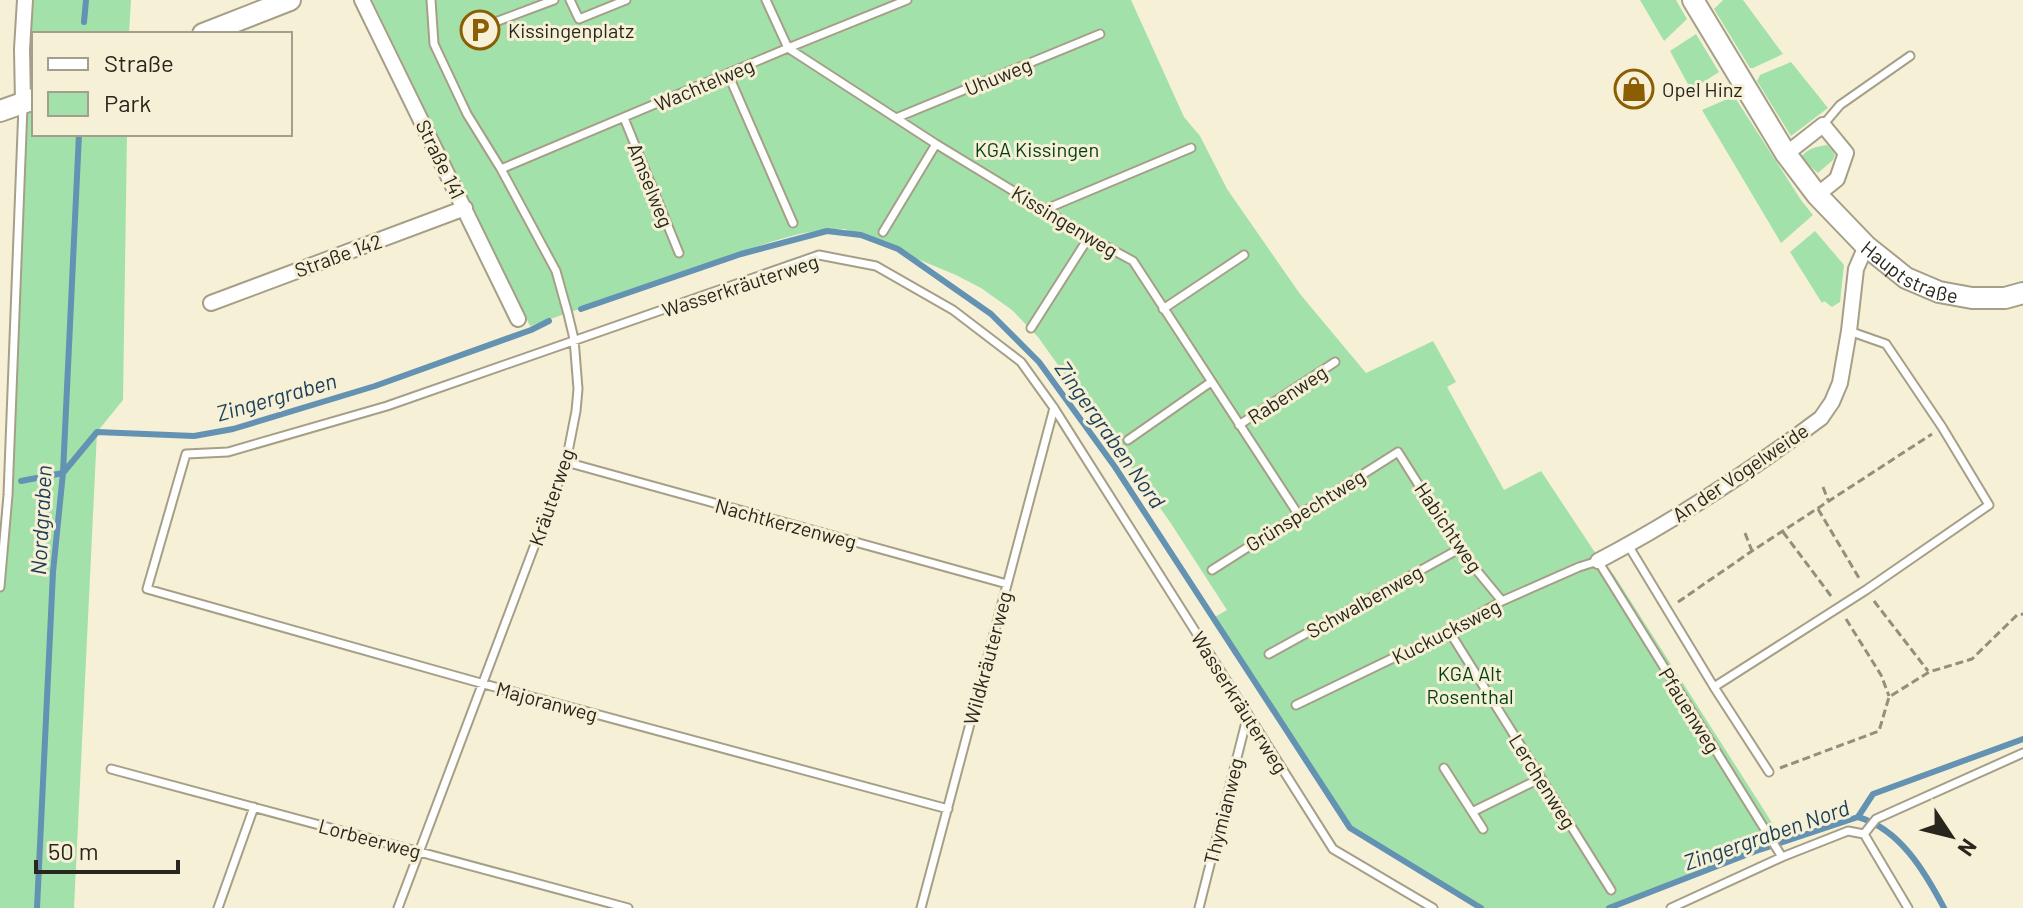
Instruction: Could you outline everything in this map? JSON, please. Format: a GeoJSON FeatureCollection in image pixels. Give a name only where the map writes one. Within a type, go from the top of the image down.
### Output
{"type":"FeatureCollection","features":[{"type":"Feature","properties":{"kind":"street"},"geometry":{"type":"LineString","coordinates":[[0,111],[29,101],[22,49],[25,0]]}},
{"type":"Feature","properties":{"kind":"street"},"geometry":{"type":"LineString","coordinates":[[208,32],[290,0]]}},
{"type":"Feature","properties":{"kind":"street","name":"Straße 141"},"geometry":{"type":"LineString","coordinates":[[362,0],[518,319]]}},
{"type":"Feature","properties":{"kind":"street","name":"Hauptstraße"},"geometry":{"type":"LineString","coordinates":[[1693,0],[1786,154],[1817,195],[1866,246],[1906,278],[1939,292],[1972,298],[2005,298],[2023,293]]}},
{"type":"Feature","properties":{"kind":"street"},"geometry":{"type":"LineString","coordinates":[[1786,154],[1823,125],[1846,153],[1837,179],[1817,195]]}},
{"type":"Feature","properties":{"kind":"street","name":"Straße 142"},"geometry":{"type":"LineString","coordinates":[[211,303],[465,208]]}},
{"type":"Feature","properties":{"kind":"street","name":"An der Vogelweide"},"geometry":{"type":"LineString","coordinates":[[1598,561],[1716,491],[1821,418],[1840,383],[1856,269],[1866,246]]}},
{"type":"Feature","properties":{"kind":"lane","name":"Kräuterweg"},"geometry":{"type":"LineString","coordinates":[[398,908],[566,462],[578,389],[574,339],[556,271],[501,169],[467,114],[434,44],[431,0]]}},
{"type":"Feature","properties":{"kind":"lane"},"geometry":{"type":"LineString","coordinates":[[490,24],[554,0]]}},
{"type":"Feature","properties":{"kind":"lane"},"geometry":{"type":"LineString","coordinates":[[570,0],[579,19],[626,0]]}},
{"type":"Feature","properties":{"kind":"lane"},"geometry":{"type":"LineString","coordinates":[[766,0],[788,48]]}},
{"type":"Feature","properties":{"kind":"lane","name":"Wachtelweg"},"geometry":{"type":"LineString","coordinates":[[501,169],[907,0]]}},
{"type":"Feature","properties":{"kind":"lane","name":"Uhuweg"},"geometry":{"type":"LineString","coordinates":[[896,118],[1100,34]]}},
{"type":"Feature","properties":{"kind":"lane","name":"Kissingenweg"},"geometry":{"type":"LineString","coordinates":[[788,48],[936,144],[1133,261],[1298,514]]}},
{"type":"Feature","properties":{"kind":"lane"},"geometry":{"type":"LineString","coordinates":[[1823,125],[1840,105],[1910,56]]}},
{"type":"Feature","properties":{"kind":"lane"},"geometry":{"type":"LineString","coordinates":[[728,74],[793,223]]}},
{"type":"Feature","properties":{"kind":"lane"},"geometry":{"type":"LineString","coordinates":[[0,587],[29,101]]}},
{"type":"Feature","properties":{"kind":"lane","name":"Amselweg"},"geometry":{"type":"LineString","coordinates":[[624,118],[679,253]]}},
{"type":"Feature","properties":{"kind":"lane"},"geometry":{"type":"LineString","coordinates":[[883,232],[936,144]]}},
{"type":"Feature","properties":{"kind":"lane"},"geometry":{"type":"LineString","coordinates":[[1046,209],[1191,148]]}},
{"type":"Feature","properties":{"kind":"lane"},"geometry":{"type":"LineString","coordinates":[[1031,328],[1089,237]]}},
{"type":"Feature","properties":{"kind":"lane","name":"Wasserkräuterweg"},"geometry":{"type":"LineString","coordinates":[[147,589],[186,454],[228,452],[387,406],[819,255],[876,266],[953,310],[1021,362],[1054,408],[1333,849],[1433,908]]}},
{"type":"Feature","properties":{"kind":"lane"},"geometry":{"type":"LineString","coordinates":[[1163,309],[1244,255]]}},
{"type":"Feature","properties":{"kind":"lane"},"geometry":{"type":"LineString","coordinates":[[1714,687],[1866,590],[1989,505],[1942,427],[1886,344],[1849,331]]}},
{"type":"Feature","properties":{"kind":"lane","name":"Rabenweg"},"geometry":{"type":"LineString","coordinates":[[1239,425],[1335,362]]}},
{"type":"Feature","properties":{"kind":"lane"},"geometry":{"type":"LineString","coordinates":[[1128,440],[1211,382]]}},
{"type":"Feature","properties":{"kind":"lane","name":"Wildkräuterweg"},"geometry":{"type":"LineString","coordinates":[[921,908],[1054,408]]}},
{"type":"Feature","properties":{"kind":"lane","name":"Grünspechtweg"},"geometry":{"type":"LineString","coordinates":[[1212,570],[1398,452]]}},
{"type":"Feature","properties":{"kind":"lane","name":"Habichtweg"},"geometry":{"type":"LineString","coordinates":[[1398,452],[1459,549],[1502,601]]}},
{"type":"Feature","properties":{"kind":"lane","name":"Nachtkerzenweg"},"geometry":{"type":"LineString","coordinates":[[566,462],[1007,584]]}},
{"type":"Feature","properties":{"kind":"lane"},"geometry":{"type":"LineString","coordinates":[[1628,545],[1769,772]]}},
{"type":"Feature","properties":{"kind":"lane","name":"Schwalbenweg"},"geometry":{"type":"LineString","coordinates":[[1269,654],[1459,549]]}},
{"type":"Feature","properties":{"kind":"lane","name":"Kuckucksweg"},"geometry":{"type":"LineString","coordinates":[[1296,705],[1449,631],[1502,601],[1598,561]]}},
{"type":"Feature","properties":{"kind":"lane","name":"Pfauenweg"},"geometry":{"type":"LineString","coordinates":[[1598,561],[1781,855]]}},
{"type":"Feature","properties":{"kind":"lane","name":"Majoranweg"},"geometry":{"type":"LineString","coordinates":[[147,589],[948,809]]}},
{"type":"Feature","properties":{"kind":"lane","name":"Lerchenweg"},"geometry":{"type":"LineString","coordinates":[[1449,631],[1611,890]]}},
{"type":"Feature","properties":{"kind":"lane","name":"Thymianweg"},"geometry":{"type":"LineString","coordinates":[[1199,908],[1248,714]]}},
{"type":"Feature","properties":{"kind":"lane"},"geometry":{"type":"LineString","coordinates":[[1864,834],[1875,820],[2023,753]]}},
{"type":"Feature","properties":{"kind":"lane"},"geometry":{"type":"LineString","coordinates":[[1444,768],[1483,829]]}},
{"type":"Feature","properties":{"kind":"lane","name":"Lorbeerweg"},"geometry":{"type":"LineString","coordinates":[[111,769],[628,908]]}},
{"type":"Feature","properties":{"kind":"lane"},"geometry":{"type":"LineString","coordinates":[[1472,812],[1541,778]]}},
{"type":"Feature","properties":{"kind":"lane"},"geometry":{"type":"LineString","coordinates":[[218,908],[254,807]]}},
{"type":"Feature","properties":{"kind":"lane"},"geometry":{"type":"LineString","coordinates":[[1671,908],[1781,855],[1848,831],[1864,834],[1908,908]]}},
{"type":"Feature","properties":{"kind":"path"},"geometry":{"type":"LineString","coordinates":[[1666,610],[1942,427]]}},
{"type":"Feature","properties":{"kind":"path"},"geometry":{"type":"LineString","coordinates":[[1823,487],[1828,500]]}},
{"type":"Feature","properties":{"kind":"path"},"geometry":{"type":"LineString","coordinates":[[1745,533],[1752,551]]}},
{"type":"Feature","properties":{"kind":"path"},"geometry":{"type":"LineString","coordinates":[[1769,772],[1879,731],[1889,697],[1929,672],[1972,659],[2017,615],[2023,614]]}},
{"type":"Feature","properties":{"kind":"green space"},"geometry":{"type":"Polygon","coordinates":[[[29,0],[131,0],[129,32],[32,32],[32,136],[127,136],[123,400],[97,432],[74,908],[0,908],[0,588],[29,0]]]}},
{"type":"Feature","properties":{"kind":"green space","name":"KGA Kissingen"},"geometry":{"type":"Polygon","coordinates":[[[372,0],[1131,0],[1184,117],[1200,136],[1227,189],[1300,294],[1366,373],[1433,341],[1456,382],[1447,387],[1504,490],[1541,471],[1594,551],[1614,575],[1776,829],[1756,851],[1609,908],[1481,908],[1350,828],[1213,618],[1227,610],[1170,522],[1038,337],[1012,310],[956,275],[845,229],[809,232],[773,241],[530,326],[372,0]]]}},
{"type":"Feature","properties":{"kind":"green space"},"geometry":{"type":"Polygon","coordinates":[[[1640,0],[1676,0],[1687,19],[1664,41],[1640,0]]]}},
{"type":"Feature","properties":{"kind":"green space"},"geometry":{"type":"Polygon","coordinates":[[[1723,0],[1743,0],[1783,54],[1750,68],[1714,9],[1723,0]]]}},
{"type":"Feature","properties":{"kind":"green space"},"geometry":{"type":"Polygon","coordinates":[[[1696,34],[1719,72],[1691,90],[1670,51],[1696,34]]]}},
{"type":"Feature","properties":{"kind":"green space"},"geometry":{"type":"Polygon","coordinates":[[[1791,62],[1828,108],[1791,136],[1757,81],[1760,75],[1791,62]]]}},
{"type":"Feature","properties":{"kind":"green space"},"geometry":{"type":"Polygon","coordinates":[[[1734,96],[1813,215],[1781,243],[1702,110],[1734,96]]]}},
{"type":"Feature","properties":{"kind":"green space"},"geometry":{"type":"Polygon","coordinates":[[[1827,145],[1835,155],[1818,173],[1802,156],[1813,148],[1827,145]]]}},
{"type":"Feature","properties":{"kind":"green space"},"geometry":{"type":"Polygon","coordinates":[[[1815,231],[1844,265],[1840,302],[1832,307],[1824,301],[1822,303],[1790,252],[1815,231]]]}},
{"type":"Feature","properties":{"kind":"waterway","name":"Nordgraben"},"geometry":{"type":"LineString","coordinates":[[84,22],[86,0]]}},
{"type":"Feature","properties":{"kind":"waterway","name":"Nordgraben"},"geometry":{"type":"LineString","coordinates":[[37,908],[79,136]]}},
{"type":"Feature","properties":{"kind":"waterway","name":"Zingergraben Nord"},"geometry":{"type":"LineString","coordinates":[[581,309],[741,254],[827,231],[861,235],[898,249],[991,314],[1039,362],[1115,467],[1350,828],[1481,908]]}},
{"type":"Feature","properties":{"kind":"waterway","name":"Zingergraben"},"geometry":{"type":"LineString","coordinates":[[21,481],[63,473],[97,432],[194,436],[233,429],[375,386],[549,321]]}},
{"type":"Feature","properties":{"kind":"waterway"},"geometry":{"type":"LineString","coordinates":[[1858,817],[1873,794],[2023,739]]}},
{"type":"Feature","properties":{"kind":"waterway","name":"Zingergraben Nord"},"geometry":{"type":"LineString","coordinates":[[1609,908],[1756,851],[1858,817],[1873,823],[1899,842],[1920,867],[1944,908]]}},
{"type":"Feature","properties":{"kind":"place","name":"Kissingenplatz"},"geometry":{"type":"Point","coordinates":[480,30]}},
{"type":"Feature","properties":{"kind":"place","name":"Opel Hinz"},"geometry":{"type":"Point","coordinates":[1634,89]}},
{"type":"Feature","properties":{"kind":"park label","name":"KGA Alt Rosenthal"},"geometry":{"type":"Point","coordinates":[1470,684]}}]}
